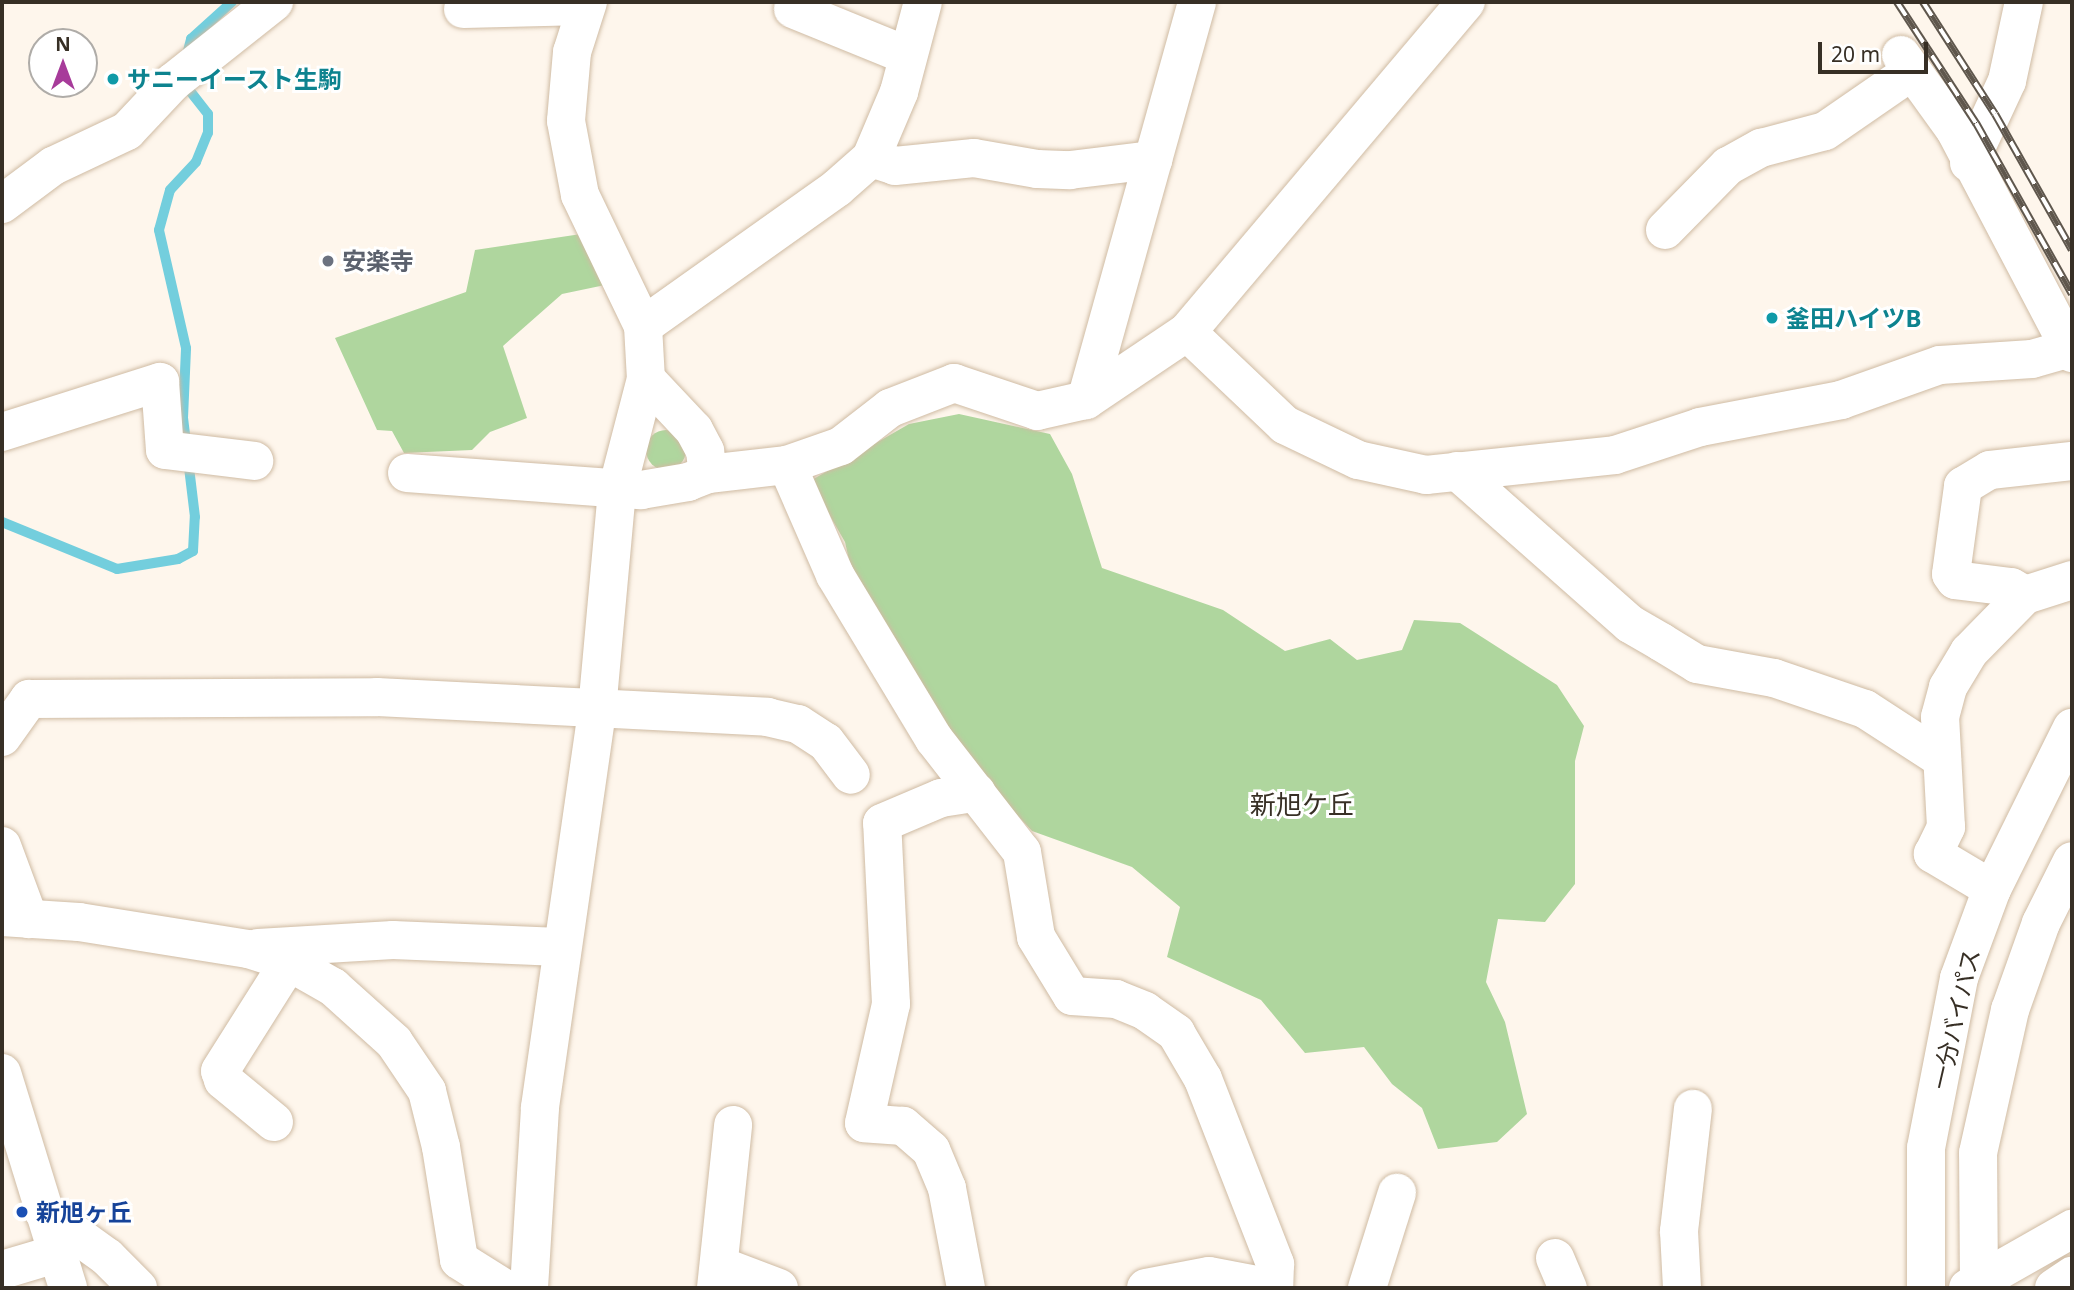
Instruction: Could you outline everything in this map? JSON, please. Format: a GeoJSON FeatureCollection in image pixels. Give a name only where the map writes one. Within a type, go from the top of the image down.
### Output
{"type":"FeatureCollection","features":[{"type":"Feature","properties":{"kind":"main road"},"geometry":{"type":"LineString","coordinates":[[2,204],[53,166],[127,131],[173,82],[274,2]]}},
{"type":"Feature","properties":{"kind":"main road"},"geometry":{"type":"LineString","coordinates":[[643,326],[837,188],[871,158],[908,56],[923,2]]}},
{"type":"Feature","properties":{"kind":"main road"},"geometry":{"type":"LineString","coordinates":[[1086,400],[1197,2]]}},
{"type":"Feature","properties":{"kind":"main road"},"geometry":{"type":"LineString","coordinates":[[407,473],[617,490],[666,487],[708,474],[786,465],[841,446],[890,408],[954,383],[1037,411],[1086,400],[1187,332],[1466,2]]}},
{"type":"Feature","properties":{"kind":"main road"},"geometry":{"type":"LineString","coordinates":[[1969,163],[2007,81],[2024,2]]}},
{"type":"Feature","properties":{"kind":"main road"},"geometry":{"type":"LineString","coordinates":[[463,9],[587,4],[572,52],[566,121],[580,195],[643,326],[646,379],[617,490],[597,710],[560,947],[540,1107],[529,1288]]}},
{"type":"Feature","properties":{"kind":"main road"},"geometry":{"type":"LineString","coordinates":[[793,9],[908,56]]}},
{"type":"Feature","properties":{"kind":"main road"},"geometry":{"type":"LineString","coordinates":[[1187,332],[1285,425],[1358,460],[1426,475],[1615,456],[1700,427],[1841,400],[1940,365],[2032,359],[2071,351],[1969,163],[1955,130],[1907,63],[1825,131],[1761,148],[1728,166],[1665,230]]}},
{"type":"Feature","properties":{"kind":"main road"},"geometry":{"type":"LineString","coordinates":[[871,158],[895,166],[974,158],[1037,169],[1070,170],[1153,160]]}},
{"type":"Feature","properties":{"kind":"main road"},"geometry":{"type":"LineString","coordinates":[[646,379],[694,430],[705,451],[708,474]]}},
{"type":"Feature","properties":{"kind":"main road"},"geometry":{"type":"LineString","coordinates":[[2,432],[160,382],[165,450],[254,461]]}},
{"type":"Feature","properties":{"kind":"main road"},"geometry":{"type":"LineString","coordinates":[[2025,595],[2011,587],[1955,580],[1951,574],[1963,486],[1990,470],[2072,461]]}},
{"type":"Feature","properties":{"kind":"main road"},"geometry":{"type":"LineString","coordinates":[[786,465],[835,575],[934,738],[1022,852],[1035,937],[1072,996],[1116,999],[1145,1011],[1176,1033],[1203,1079],[1275,1264],[1273,1288],[1209,1276],[1146,1288]]}},
{"type":"Feature","properties":{"kind":"main road"},"geometry":{"type":"LineString","coordinates":[[1457,471],[1630,624],[1697,664],[1774,678],[1865,709],[1942,759]]}},
{"type":"Feature","properties":{"kind":"main road"},"geometry":{"type":"LineString","coordinates":[[1992,889],[1933,854],[1945,827],[1940,717],[1948,687],[1969,652],[2025,595],[2072,580]]}},
{"type":"Feature","properties":{"kind":"main road"},"geometry":{"type":"LineString","coordinates":[[2,737],[29,699],[377,697],[767,717],[798,724],[826,742],[851,775]]}},
{"type":"Feature","properties":{"kind":"main road","name":"一分バイパス"},"geometry":{"type":"LineString","coordinates":[[1926,1288],[1926,1148],[1959,978],[1992,889],[2072,728]]}},
{"type":"Feature","properties":{"kind":"main road"},"geometry":{"type":"LineString","coordinates":[[966,1288],[947,1188],[931,1150],[903,1126],[864,1123],[891,1004],[882,823],[941,798],[977,792]]}},
{"type":"Feature","properties":{"kind":"main road"},"geometry":{"type":"LineString","coordinates":[[2,846],[15,918],[79,922],[247,949],[289,962],[333,987],[394,1042],[427,1091],[441,1147],[458,1260],[504,1288]]}},
{"type":"Feature","properties":{"kind":"main road"},"geometry":{"type":"LineString","coordinates":[[1975,1285],[1978,1153],[2007,1023],[2041,923],[2072,861]]}},
{"type":"Feature","properties":{"kind":"main road"},"geometry":{"type":"LineString","coordinates":[[247,949],[381,940],[560,947]]}},
{"type":"Feature","properties":{"kind":"main road"},"geometry":{"type":"LineString","coordinates":[[274,1122],[223,1080],[220,1071],[289,962]]}},
{"type":"Feature","properties":{"kind":"main road"},"geometry":{"type":"LineString","coordinates":[[2,1073],[43,1211],[64,1271],[2,1270]]}},
{"type":"Feature","properties":{"kind":"main road"},"geometry":{"type":"LineString","coordinates":[[1682,1288],[1679,1231],[1693,1109]]}},
{"type":"Feature","properties":{"kind":"main road"},"geometry":{"type":"LineString","coordinates":[[733,1125],[718,1277],[779,1288]]}},
{"type":"Feature","properties":{"kind":"main road"},"geometry":{"type":"LineString","coordinates":[[1367,1288],[1397,1193]]}},
{"type":"Feature","properties":{"kind":"main road"},"geometry":{"type":"LineString","coordinates":[[43,1211],[107,1257],[138,1288]]}},
{"type":"Feature","properties":{"kind":"main road"},"geometry":{"type":"LineString","coordinates":[[1975,1285],[2057,1237]]}},
{"type":"Feature","properties":{"kind":"main road"},"geometry":{"type":"LineString","coordinates":[[2054,1288],[2072,1276]]}},
{"type":"Feature","properties":{"kind":"green space"},"geometry":{"type":"Polygon","coordinates":[[[581,234],[605,285],[562,294],[503,346],[527,418],[490,432],[472,450],[404,453],[392,431],[377,430],[335,338],[466,292],[475,250],[581,234]]]}},
{"type":"Feature","properties":{"kind":"green space"},"geometry":{"type":"Polygon","coordinates":[[[959,414],[1050,434],[1072,474],[1102,568],[1223,610],[1285,651],[1330,639],[1357,660],[1402,650],[1414,620],[1460,623],[1557,685],[1584,726],[1575,761],[1575,884],[1545,922],[1498,919],[1486,982],[1505,1022],[1527,1114],[1497,1142],[1438,1149],[1422,1108],[1392,1084],[1364,1047],[1305,1053],[1261,1000],[1167,957],[1180,907],[1132,867],[1032,831],[944,736],[855,587],[845,542],[810,481],[909,424],[959,414]]]}},
{"type":"Feature","properties":{"kind":"green space"},"geometry":{"type":"Polygon","coordinates":[[[666,430],[674,431],[680,436],[685,442],[685,458],[680,464],[674,469],[666,470],[658,469],[652,464],[647,458],[646,450],[647,442],[652,436],[658,431],[666,430]]]}},
{"type":"Feature","properties":{"kind":"waterway"},"geometry":{"type":"LineString","coordinates":[[186,58],[191,39],[232,2]]}},
{"type":"Feature","properties":{"kind":"waterway"},"geometry":{"type":"LineString","coordinates":[[2,522],[117,569],[178,559],[193,551],[195,517],[183,418],[186,348],[159,230],[170,190],[196,162],[208,133],[208,114],[189,90],[188,81]]}},
{"type":"Feature","properties":{"kind":"railway"},"geometry":{"type":"LineString","coordinates":[[1897,2],[1976,123],[2072,294]]}},
{"type":"Feature","properties":{"kind":"railway"},"geometry":{"type":"LineString","coordinates":[[1923,2],[1995,114],[2072,250]]}},
{"type":"Feature","properties":{"kind":"place","name":"サニーイースト生駒"},"geometry":{"type":"Point","coordinates":[113,79]}},
{"type":"Feature","properties":{"kind":"place","name":"安楽寺"},"geometry":{"type":"Point","coordinates":[328,261]}},
{"type":"Feature","properties":{"kind":"place","name":"釜田ハイツB"},"geometry":{"type":"Point","coordinates":[1772,318]}},
{"type":"Feature","properties":{"kind":"place","name":"新旭ヶ丘"},"geometry":{"type":"Point","coordinates":[22,1212]}},
{"type":"Feature","properties":{"kind":"district","name":"新旭ケ丘"},"geometry":{"type":"Point","coordinates":[1302,805]}}]}
